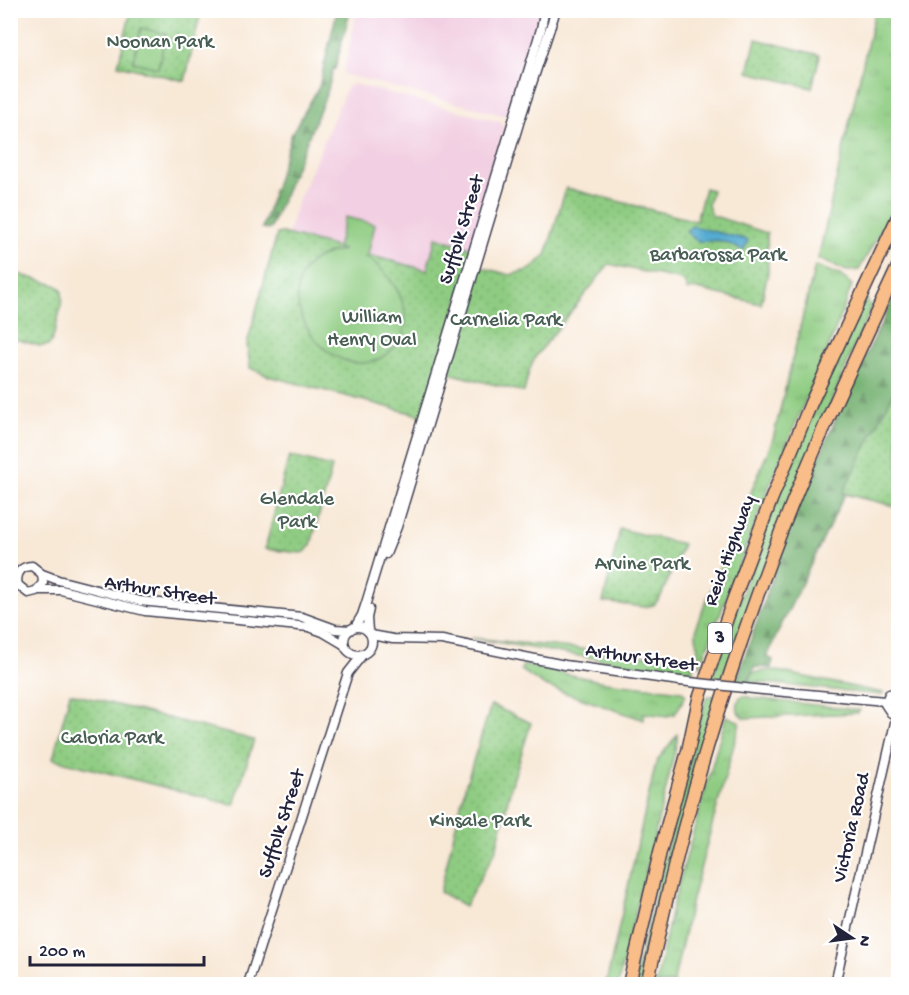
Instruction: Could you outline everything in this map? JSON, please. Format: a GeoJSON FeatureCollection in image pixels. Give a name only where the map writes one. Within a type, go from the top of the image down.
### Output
{"type":"FeatureCollection","features":[{"type":"Feature","properties":{"kind":"highway","name":"Reid Highway"},"geometry":{"type":"LineString","coordinates":[[629,984],[699,699],[771,500],[811,403],[898,217]]}},
{"type":"Feature","properties":{"kind":"highway","name":"Reid Highway"},"geometry":{"type":"LineString","coordinates":[[647,984],[685,826],[740,646],[810,459],[898,267]]}},
{"type":"Feature","properties":{"kind":"street"},"geometry":{"type":"LineString","coordinates":[[543,12],[548,16],[557,13]]}},
{"type":"Feature","properties":{"kind":"street","name":"Suffolk Street"},"geometry":{"type":"LineString","coordinates":[[352,628],[362,615],[366,603],[510,134],[541,29],[543,12]]}},
{"type":"Feature","properties":{"kind":"street","name":"Suffolk Street"},"geometry":{"type":"LineString","coordinates":[[369,633],[367,618],[370,603],[397,527],[527,98],[557,13]]}},
{"type":"Feature","properties":{"kind":"street"},"geometry":{"type":"LineString","coordinates":[[28,566],[36,567],[42,574],[43,583],[38,590],[27,593],[20,588],[14,577],[21,569],[28,566]]}},
{"type":"Feature","properties":{"kind":"street","name":"Arthur Street"},"geometry":{"type":"LineString","coordinates":[[42,574],[140,601],[302,617],[336,629],[352,628]]}},
{"type":"Feature","properties":{"kind":"street"},"geometry":{"type":"LineString","coordinates":[[10,591],[20,588]]}},
{"type":"Feature","properties":{"kind":"street","name":"Arthur Street"},"geometry":{"type":"LineString","coordinates":[[38,590],[61,590],[145,610],[309,627],[323,632],[346,647]]}},
{"type":"Feature","properties":{"kind":"street"},"geometry":{"type":"LineString","coordinates":[[360,627],[369,633],[372,642],[366,651],[353,654],[346,647],[345,637],[352,628],[360,627]]}},
{"type":"Feature","properties":{"kind":"street","name":"Arthur Street"},"geometry":{"type":"LineString","coordinates":[[369,633],[393,639],[442,640],[565,665],[680,681],[885,701]]}},
{"type":"Feature","properties":{"kind":"street","name":"Arthur Street"},"geometry":{"type":"LineString","coordinates":[[366,651],[393,639]]}},
{"type":"Feature","properties":{"kind":"street","name":"Suffolk Street"},"geometry":{"type":"LineString","coordinates":[[346,647],[348,673]]}},
{"type":"Feature","properties":{"kind":"street","name":"Suffolk Street"},"geometry":{"type":"LineString","coordinates":[[248,984],[348,673],[366,651]]}},
{"type":"Feature","properties":{"kind":"street"},"geometry":{"type":"LineString","coordinates":[[898,692],[889,694],[885,701],[888,710],[898,714]]}},
{"type":"Feature","properties":{"kind":"street","name":"Victoria Road"},"geometry":{"type":"LineString","coordinates":[[835,984],[898,714]]}},
{"type":"Feature","properties":{"kind":"shaded area"},"geometry":{"type":"Polygon","coordinates":[[[542,10],[514,118],[343,74],[357,11],[542,10]]]}},
{"type":"Feature","properties":{"kind":"shaded area"},"geometry":{"type":"Polygon","coordinates":[[[354,84],[501,122],[504,127],[471,248],[427,270],[288,234],[297,204],[347,87],[354,84]]]}},
{"type":"Feature","properties":{"kind":"green space","name":"Noonan Park"},"geometry":{"type":"Polygon","coordinates":[[[131,11],[201,11],[185,81],[118,65],[131,11]]]}},
{"type":"Feature","properties":{"kind":"green space"},"geometry":{"type":"Polygon","coordinates":[[[337,11],[350,11],[328,90],[270,229],[262,228],[292,133],[319,87],[337,11]]]}},
{"type":"Feature","properties":{"kind":"green space"},"geometry":{"type":"Polygon","coordinates":[[[875,11],[898,11],[898,199],[859,270],[847,271],[818,259],[875,11]]]}},
{"type":"Feature","properties":{"kind":"green space"},"geometry":{"type":"Polygon","coordinates":[[[141,28],[166,34],[158,68],[133,62],[141,28]]]}},
{"type":"Feature","properties":{"kind":"green space"},"geometry":{"type":"Polygon","coordinates":[[[756,39],[820,55],[812,88],[748,72],[756,39]]]}},
{"type":"Feature","properties":{"kind":"green space","name":"Carnelia Park"},"geometry":{"type":"Polygon","coordinates":[[[566,188],[696,221],[705,188],[712,190],[708,205],[711,215],[767,233],[768,272],[761,304],[697,289],[687,290],[685,283],[681,280],[609,264],[536,356],[529,371],[524,392],[444,372],[477,266],[510,275],[531,269],[546,255],[566,188]]]}},
{"type":"Feature","properties":{"kind":"green space"},"geometry":{"type":"Polygon","coordinates":[[[345,217],[375,224],[368,255],[365,256],[387,276],[396,288],[405,315],[404,329],[399,342],[387,354],[363,363],[340,359],[320,344],[305,324],[298,300],[300,278],[315,260],[344,250],[337,248],[345,217]]]}},
{"type":"Feature","properties":{"kind":"green space","name":"William Henry Oval"},"geometry":{"type":"Polygon","coordinates":[[[282,233],[427,270],[436,237],[474,249],[423,416],[268,376],[250,368],[247,344],[277,234],[282,233]]]}},
{"type":"Feature","properties":{"kind":"green space"},"geometry":{"type":"Polygon","coordinates":[[[815,266],[840,275],[852,285],[833,336],[776,469],[700,666],[696,635],[697,623],[773,439],[815,266]]]}},
{"type":"Feature","properties":{"kind":"green space"},"geometry":{"type":"Polygon","coordinates":[[[11,272],[60,287],[61,309],[49,345],[40,346],[11,338],[11,272]]]}},
{"type":"Feature","properties":{"kind":"green space"},"geometry":{"type":"Polygon","coordinates":[[[898,289],[898,447],[869,500],[845,494],[766,657],[773,660],[771,668],[755,667],[748,681],[738,687],[738,676],[793,519],[837,416],[898,289]]]}},
{"type":"Feature","properties":{"kind":"green space"},"geometry":{"type":"Polygon","coordinates":[[[866,295],[867,301],[872,306],[843,373],[726,678],[712,677],[777,497],[866,295]]]}},
{"type":"Feature","properties":{"kind":"green space"},"geometry":{"type":"Polygon","coordinates":[[[898,384],[898,507],[843,493],[898,384]]]}},
{"type":"Feature","properties":{"kind":"green space","name":"Glendale Park"},"geometry":{"type":"Polygon","coordinates":[[[289,456],[332,467],[311,545],[305,552],[300,553],[265,549],[289,456]]]}},
{"type":"Feature","properties":{"kind":"green space","name":"Arvine Park"},"geometry":{"type":"Polygon","coordinates":[[[620,529],[683,544],[661,596],[654,605],[643,607],[603,602],[620,529]]]}},
{"type":"Feature","properties":{"kind":"green space"},"geometry":{"type":"Polygon","coordinates":[[[472,638],[682,659],[691,665],[693,675],[472,638]]]}},
{"type":"Feature","properties":{"kind":"green space"},"geometry":{"type":"Polygon","coordinates":[[[523,665],[605,682],[682,691],[686,695],[675,714],[667,716],[644,713],[644,720],[545,686],[521,670],[523,665]]]}},
{"type":"Feature","properties":{"kind":"green space"},"geometry":{"type":"Polygon","coordinates":[[[772,670],[883,693],[881,695],[748,681],[752,673],[772,670]]]}},
{"type":"Feature","properties":{"kind":"green space","name":"Caloria Park"},"geometry":{"type":"Polygon","coordinates":[[[70,693],[254,740],[234,805],[53,759],[70,693]]]}},
{"type":"Feature","properties":{"kind":"green space"},"geometry":{"type":"Polygon","coordinates":[[[707,696],[720,697],[643,984],[633,984],[698,725],[707,696]]]}},
{"type":"Feature","properties":{"kind":"green space"},"geometry":{"type":"Polygon","coordinates":[[[740,697],[860,710],[857,713],[745,718],[738,712],[737,706],[740,697]]]}},
{"type":"Feature","properties":{"kind":"green space","name":"Kinsale Park"},"geometry":{"type":"Polygon","coordinates":[[[491,705],[531,723],[511,787],[496,850],[465,906],[440,892],[465,787],[491,705]]]}},
{"type":"Feature","properties":{"kind":"green space"},"geometry":{"type":"Polygon","coordinates":[[[726,716],[740,722],[691,903],[673,984],[656,984],[672,908],[726,716]]]}},
{"type":"Feature","properties":{"kind":"green space"},"geometry":{"type":"Polygon","coordinates":[[[677,735],[618,984],[606,984],[655,767],[658,759],[677,735]]]}},
{"type":"Feature","properties":{"kind":"water"},"geometry":{"type":"Polygon","coordinates":[[[692,226],[748,240],[744,250],[722,241],[699,241],[686,231],[692,226]]]}},
{"type":"Feature","properties":{"kind":"park label","name":"Barbarossa Park"},"geometry":{"type":"Point","coordinates":[718,256]}}]}
